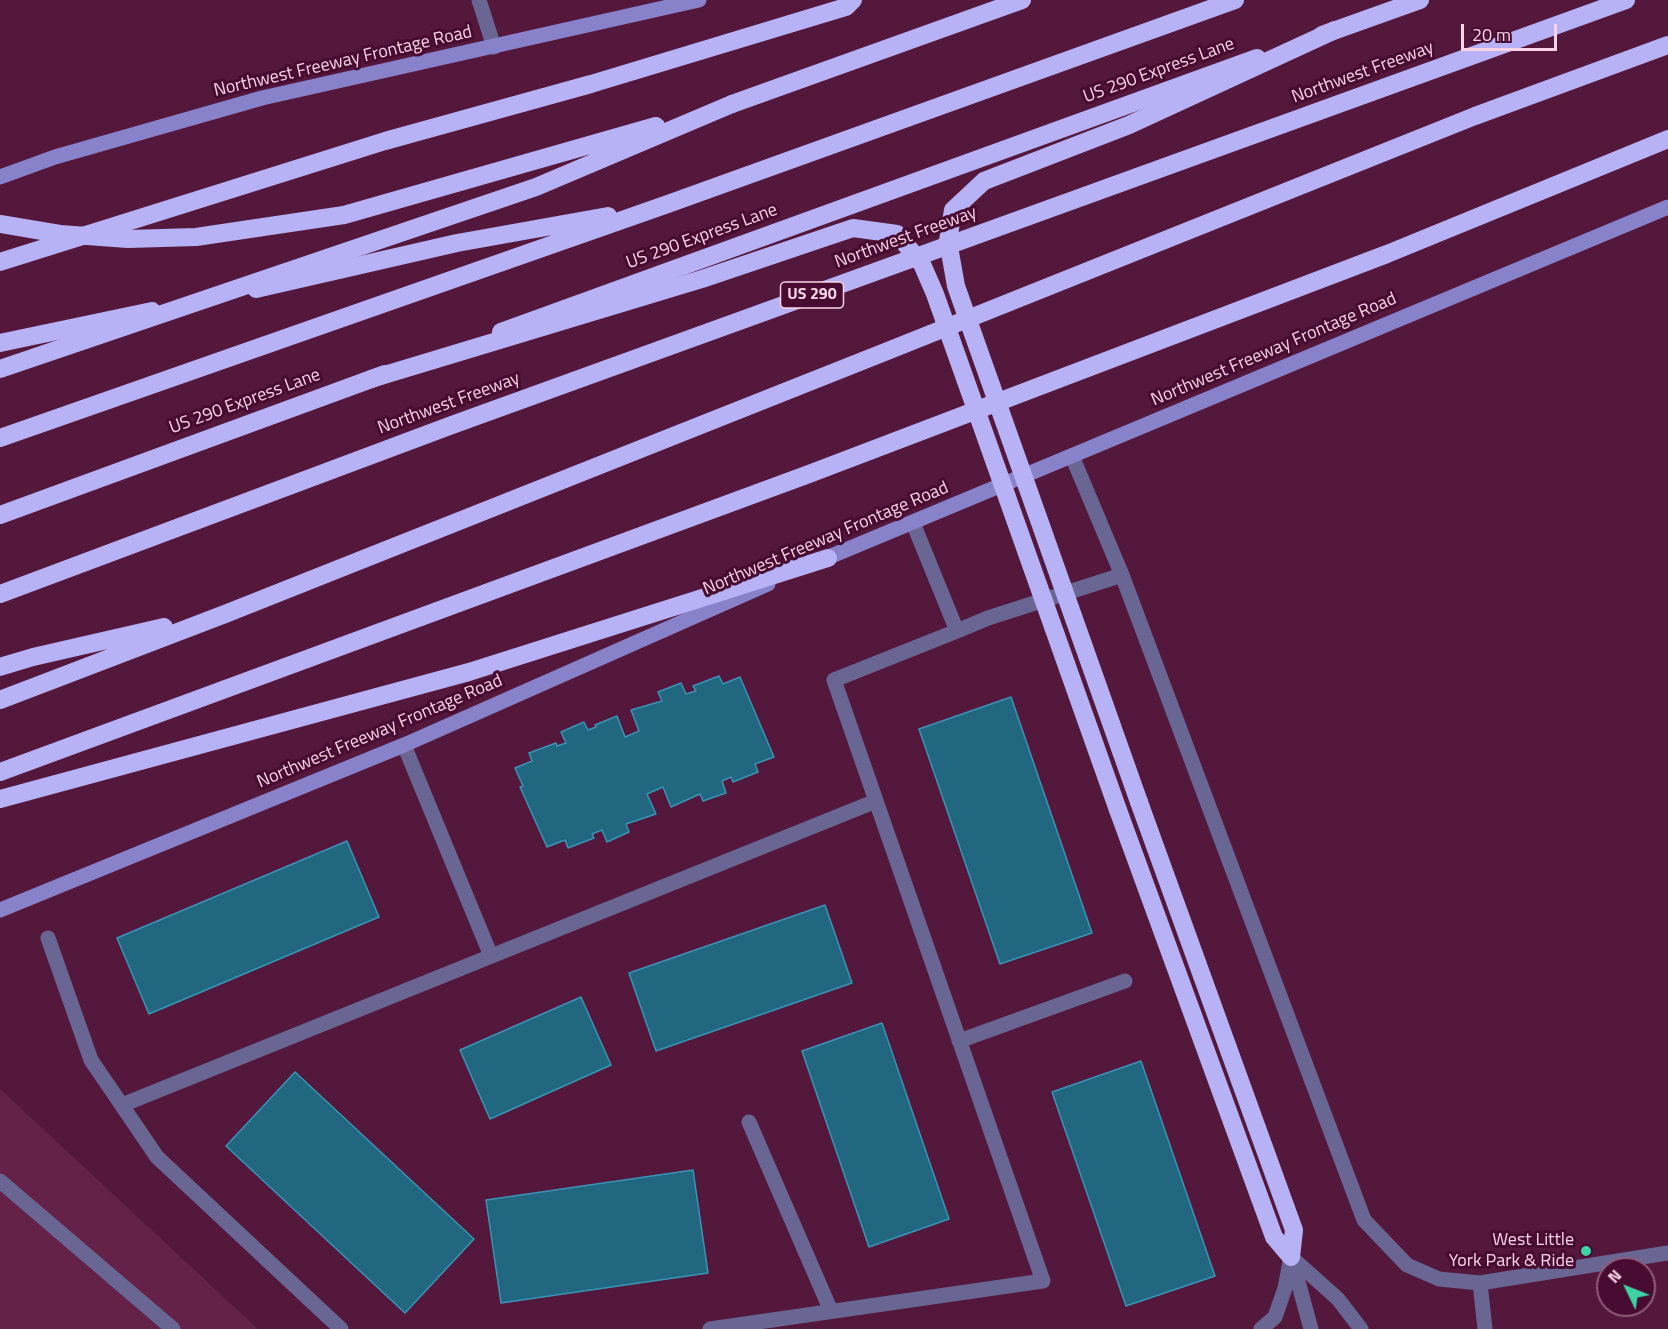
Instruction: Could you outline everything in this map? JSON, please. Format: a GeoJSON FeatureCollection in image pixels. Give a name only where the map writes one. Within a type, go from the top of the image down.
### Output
{"type":"FeatureCollection","features":[{"type":"Feature","properties":{"kind":"highway"},"geometry":{"type":"LineString","coordinates":[[0,262],[385,141],[591,84],[846,8],[853,0]]}},
{"type":"Feature","properties":{"kind":"highway"},"geometry":{"type":"LineString","coordinates":[[0,369],[536,187],[732,104],[1022,0]]}},
{"type":"Feature","properties":{"kind":"highway"},"geometry":{"type":"LineString","coordinates":[[0,438],[665,205],[1235,0]]}},
{"type":"Feature","properties":{"kind":"highway","name":"US 290 Express Lane"},"geometry":{"type":"LineString","coordinates":[[0,515],[1419,0]]}},
{"type":"Feature","properties":{"kind":"highway","name":"Northwest Freeway"},"geometry":{"type":"LineString","coordinates":[[0,594],[441,429],[1626,0]]}},
{"type":"Feature","properties":{"kind":"highway"},"geometry":{"type":"LineString","coordinates":[[1291,1257],[1294,1230],[956,286],[948,241],[953,210],[984,181],[1130,125],[1335,30]]}},
{"type":"Feature","properties":{"kind":"highway"},"geometry":{"type":"LineString","coordinates":[[0,700],[225,614],[1464,120],[1668,45]]}},
{"type":"Feature","properties":{"kind":"highway"},"geometry":{"type":"LineString","coordinates":[[0,224],[60,234],[117,238],[184,238],[344,215],[732,104]]}},
{"type":"Feature","properties":{"kind":"highway"},"geometry":{"type":"LineString","coordinates":[[0,772],[865,453],[1387,254],[1668,139]]}},
{"type":"Feature","properties":{"kind":"highway"},"geometry":{"type":"LineString","coordinates":[[0,343],[355,268],[457,243],[665,205]]}},
{"type":"Feature","properties":{"kind":"highway"},"geometry":{"type":"LineString","coordinates":[[371,379],[702,279],[853,228],[897,234],[922,264],[935,294],[1118,810],[1274,1237],[1291,1257]]}},
{"type":"Feature","properties":{"kind":"highway"},"geometry":{"type":"LineString","coordinates":[[0,800],[469,672],[828,558]]}},
{"type":"Feature","properties":{"kind":"highway"},"geometry":{"type":"LineString","coordinates":[[0,667],[33,657],[225,614]]}},
{"type":"Feature","properties":{"kind":"main road","name":"Northwest Freeway Frontage Road"},"geometry":{"type":"LineString","coordinates":[[0,177],[56,156],[262,98],[699,0]]}},
{"type":"Feature","properties":{"kind":"main road","name":"Northwest Freeway Frontage Road"},"geometry":{"type":"LineString","coordinates":[[0,910],[404,745],[828,558],[1668,207]]}},
{"type":"Feature","properties":{"kind":"lane"},"geometry":{"type":"LineString","coordinates":[[479,0],[494,47]]}},
{"type":"Feature","properties":{"kind":"lane"},"geometry":{"type":"LineString","coordinates":[[1072,456],[1122,575],[1364,1220],[1407,1265],[1439,1279],[1480,1283],[1668,1253]]}},
{"type":"Feature","properties":{"kind":"lane"},"geometry":{"type":"LineString","coordinates":[[913,523],[957,631]]}},
{"type":"Feature","properties":{"kind":"lane"},"geometry":{"type":"LineString","coordinates":[[710,1329],[1042,1281],[834,680],[988,618],[1122,575]]}},
{"type":"Feature","properties":{"kind":"lane"},"geometry":{"type":"LineString","coordinates":[[404,745],[491,956]]}},
{"type":"Feature","properties":{"kind":"lane"},"geometry":{"type":"LineString","coordinates":[[122,1105],[876,801]]}},
{"type":"Feature","properties":{"kind":"lane"},"geometry":{"type":"LineString","coordinates":[[48,938],[91,1060],[157,1157],[341,1329]]}},
{"type":"Feature","properties":{"kind":"lane"},"geometry":{"type":"LineString","coordinates":[[959,1041],[1125,981]]}},
{"type":"Feature","properties":{"kind":"lane"},"geometry":{"type":"LineString","coordinates":[[749,1122],[831,1311]]}},
{"type":"Feature","properties":{"kind":"lane"},"geometry":{"type":"LineString","coordinates":[[0,1181],[173,1329]]}},
{"type":"Feature","properties":{"kind":"lane"},"geometry":{"type":"LineString","coordinates":[[1261,1329],[1275,1317],[1286,1288],[1291,1257]]}},
{"type":"Feature","properties":{"kind":"lane"},"geometry":{"type":"LineString","coordinates":[[1291,1257],[1311,1329]]}},
{"type":"Feature","properties":{"kind":"lane"},"geometry":{"type":"LineString","coordinates":[[1291,1257],[1338,1299],[1361,1329]]}},
{"type":"Feature","properties":{"kind":"lane"},"geometry":{"type":"LineString","coordinates":[[1480,1283],[1485,1329]]}},
{"type":"Feature","properties":{"kind":"shaded area"},"geometry":{"type":"Polygon","coordinates":[[[0,1089],[258,1329],[0,1329],[0,1089]]]}},
{"type":"Feature","properties":{"kind":"building"},"geometry":{"type":"Polygon","coordinates":[[[719,676],[723,684],[740,677],[774,757],[755,764],[758,772],[733,782],[731,777],[722,781],[726,793],[703,801],[700,794],[671,807],[663,787],[647,794],[656,814],[626,824],[629,832],[607,842],[602,830],[592,834],[594,838],[568,848],[565,840],[547,847],[520,787],[523,786],[515,768],[532,761],[529,753],[556,743],[557,746],[566,743],[561,732],[584,722],[588,730],[617,716],[625,737],[639,731],[631,710],[662,701],[658,692],[681,683],[686,694],[696,691],[693,686],[719,676]]]}},
{"type":"Feature","properties":{"kind":"building"},"geometry":{"type":"Polygon","coordinates":[[[1011,697],[1092,933],[1000,964],[919,729],[1011,697]]]}},
{"type":"Feature","properties":{"kind":"building"},"geometry":{"type":"Polygon","coordinates":[[[347,841],[379,917],[149,1014],[117,938],[347,841]]]}},
{"type":"Feature","properties":{"kind":"building"},"geometry":{"type":"Polygon","coordinates":[[[825,905],[852,983],[656,1051],[629,973],[825,905]]]}},
{"type":"Feature","properties":{"kind":"building"},"geometry":{"type":"Polygon","coordinates":[[[581,997],[611,1065],[490,1119],[460,1050],[581,997]]]}},
{"type":"Feature","properties":{"kind":"building"},"geometry":{"type":"Polygon","coordinates":[[[882,1023],[949,1219],[869,1247],[802,1051],[882,1023]]]}},
{"type":"Feature","properties":{"kind":"building"},"geometry":{"type":"Polygon","coordinates":[[[1141,1061],[1215,1276],[1126,1306],[1052,1092],[1141,1061]]]}},
{"type":"Feature","properties":{"kind":"building"},"geometry":{"type":"Polygon","coordinates":[[[295,1072],[474,1239],[405,1313],[226,1146],[295,1072]]]}},
{"type":"Feature","properties":{"kind":"building"},"geometry":{"type":"Polygon","coordinates":[[[693,1170],[708,1273],[501,1303],[486,1200],[693,1170]]]}},
{"type":"Feature","properties":{"kind":"place","name":"West Little York Park & Ride"},"geometry":{"type":"Point","coordinates":[1586,1251]}}]}
